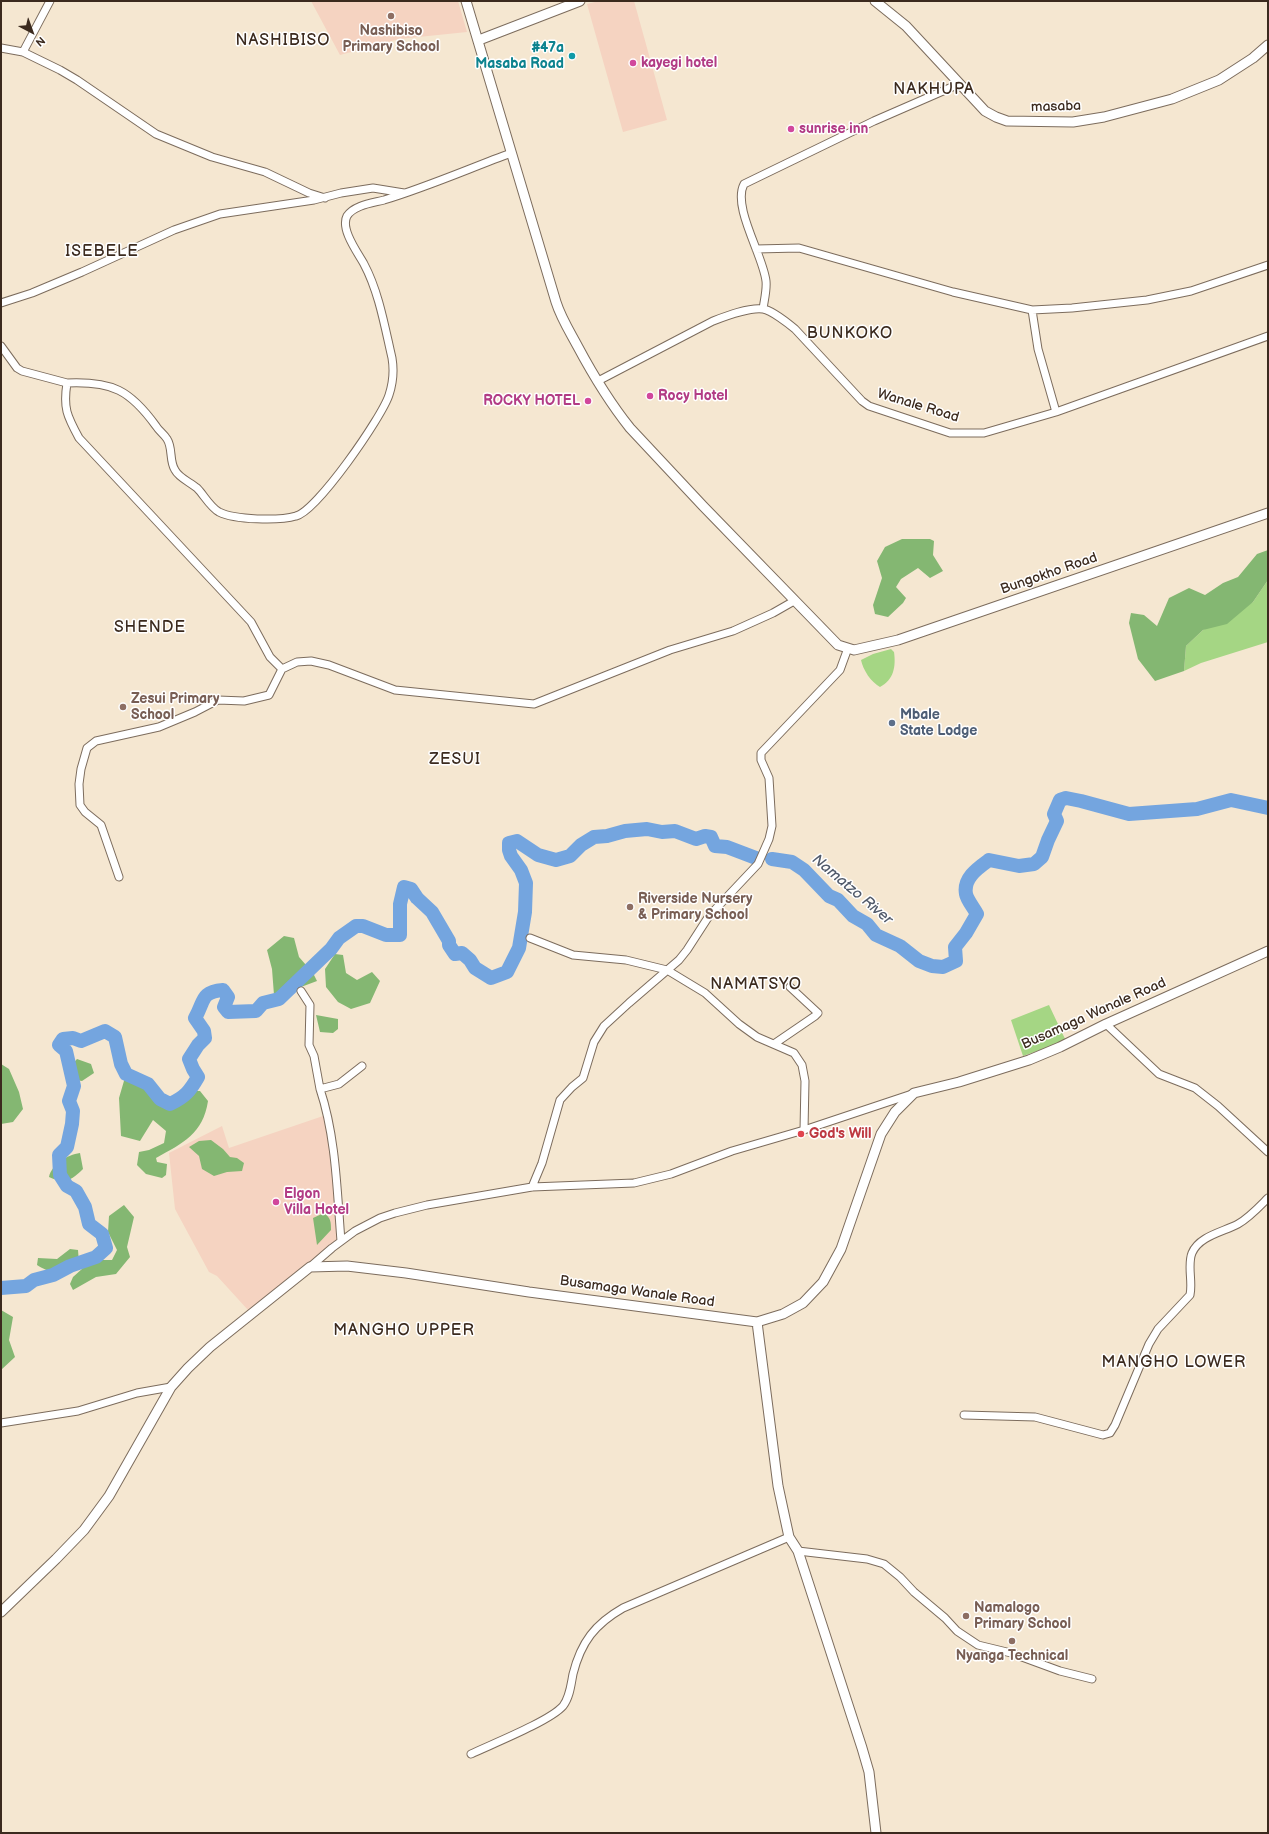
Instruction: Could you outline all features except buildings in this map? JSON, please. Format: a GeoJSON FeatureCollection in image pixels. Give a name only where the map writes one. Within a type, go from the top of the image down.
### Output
{"type":"FeatureCollection","features":[{"type":"Feature","properties":{"kind":"street"},"geometry":{"type":"LineString","coordinates":[[23,52],[50,1]]}},
{"type":"Feature","properties":{"kind":"street"},"geometry":{"type":"LineString","coordinates":[[119,877],[101,825],[85,812],[80,805],[79,784],[81,769],[87,748],[96,741],[159,727],[191,714],[218,700],[244,701],[269,695],[282,669],[297,662],[312,661],[329,665],[395,690],[534,704],[655,655],[733,631],[773,613],[794,601],[630,428],[598,381],[559,311],[510,153],[479,40],[466,1]]}},
{"type":"Feature","properties":{"kind":"street"},"geometry":{"type":"LineString","coordinates":[[479,40],[580,1]]}},
{"type":"Feature","properties":{"kind":"street","name":"masaba"},"geometry":{"type":"LineString","coordinates":[[875,1],[906,26],[985,110],[996,118],[1007,121],[1073,122],[1104,117],[1172,99],[1218,80],[1253,58],[1268,45]]}},
{"type":"Feature","properties":{"kind":"street"},"geometry":{"type":"LineString","coordinates":[[1,48],[23,52],[77,80],[156,134],[212,157],[265,172],[309,193],[325,198]]}},
{"type":"Feature","properties":{"kind":"street"},"geometry":{"type":"LineString","coordinates":[[598,381],[713,321],[733,314],[763,309],[766,282],[740,203],[741,189],[744,184],[874,121],[959,84]]}},
{"type":"Feature","properties":{"kind":"street"},"geometry":{"type":"LineString","coordinates":[[1,346],[16,368],[22,371],[67,383],[107,385],[124,392],[133,399],[167,438],[175,470],[203,494],[218,512],[242,517],[266,519],[295,517],[317,501],[371,429],[389,396],[393,379],[392,361],[377,301],[369,274],[345,228],[347,216],[355,209],[360,207],[406,193],[510,153]]}},
{"type":"Feature","properties":{"kind":"street"},"geometry":{"type":"LineString","coordinates":[[1,303],[32,293],[82,272],[174,230],[220,214],[325,198],[373,188],[406,193]]}},
{"type":"Feature","properties":{"kind":"street"},"geometry":{"type":"LineString","coordinates":[[756,249],[800,248],[953,292],[1032,310],[1072,308],[1147,300],[1192,291],[1268,265]]}},
{"type":"Feature","properties":{"kind":"street","name":"Wanale Road"},"geometry":{"type":"LineString","coordinates":[[763,309],[789,324],[862,401],[880,410],[950,433],[984,433],[1056,412],[1268,336]]}},
{"type":"Feature","properties":{"kind":"street"},"geometry":{"type":"LineString","coordinates":[[1032,310],[1038,349],[1056,412]]}},
{"type":"Feature","properties":{"kind":"street"},"geometry":{"type":"LineString","coordinates":[[67,383],[65,406],[68,416],[79,438],[135,496],[251,622],[270,657],[282,669]]}},
{"type":"Feature","properties":{"kind":"street","name":"Bungokho Road"},"geometry":{"type":"LineString","coordinates":[[794,601],[838,645],[848,648],[866,648],[938,627],[1268,513]]}},
{"type":"Feature","properties":{"kind":"street"},"geometry":{"type":"LineString","coordinates":[[532,1187],[542,1163],[560,1100],[583,1078],[594,1042],[604,1026],[688,950],[709,916],[758,864],[764,853],[771,832],[772,820],[768,778],[761,760],[761,753],[840,670],[848,648]]}},
{"type":"Feature","properties":{"kind":"street"},"geometry":{"type":"LineString","coordinates":[[530,938],[573,955],[626,960],[667,970],[705,993],[738,1024],[757,1037],[794,1053],[802,1065],[805,1081],[804,1130]]}},
{"type":"Feature","properties":{"kind":"street","name":"Busamaga Wanale Road"},"geometry":{"type":"LineString","coordinates":[[310,1267],[347,1266],[406,1273],[529,1292],[757,1322],[783,1314],[803,1303],[824,1282],[841,1249],[881,1134],[895,1112],[914,1093],[958,1082],[1029,1060],[1060,1048],[1106,1024],[1268,951]]}},
{"type":"Feature","properties":{"kind":"street"},"geometry":{"type":"LineString","coordinates":[[774,1044],[818,1013],[790,987]]}},
{"type":"Feature","properties":{"kind":"street"},"geometry":{"type":"LineString","coordinates":[[301,991],[310,1005],[309,1046],[314,1056],[320,1089],[325,1106],[332,1149],[341,1241]]}},
{"type":"Feature","properties":{"kind":"street"},"geometry":{"type":"LineString","coordinates":[[1106,1024],[1159,1074],[1195,1088],[1218,1106],[1268,1152]]}},
{"type":"Feature","properties":{"kind":"street"},"geometry":{"type":"LineString","coordinates":[[320,1089],[339,1084],[362,1066]]}},
{"type":"Feature","properties":{"kind":"street"},"geometry":{"type":"LineString","coordinates":[[1,1612],[84,1530],[109,1496],[171,1387],[188,1368],[210,1347],[341,1241],[366,1225],[395,1213],[427,1205],[532,1187],[634,1183],[671,1174],[732,1151],[804,1130],[914,1093]]}},
{"type":"Feature","properties":{"kind":"street"},"geometry":{"type":"LineString","coordinates":[[964,1415],[1035,1417],[1103,1436],[1110,1433],[1115,1425],[1155,1334],[1190,1295],[1192,1288],[1191,1254],[1196,1246],[1210,1237],[1238,1224],[1268,1198]]}},
{"type":"Feature","properties":{"kind":"street"},"geometry":{"type":"LineString","coordinates":[[757,1322],[778,1486],[789,1537],[798,1551],[862,1748],[869,1772],[876,1833]]}},
{"type":"Feature","properties":{"kind":"street"},"geometry":{"type":"LineString","coordinates":[[1,1423],[78,1411],[137,1393],[171,1387]]}},
{"type":"Feature","properties":{"kind":"street"},"geometry":{"type":"LineString","coordinates":[[471,1754],[548,1718],[563,1706],[568,1697],[574,1671],[586,1642],[595,1628],[607,1617],[623,1608],[789,1537]]}},
{"type":"Feature","properties":{"kind":"street"},"geometry":{"type":"LineString","coordinates":[[798,1551],[867,1559],[884,1564],[945,1618],[957,1631],[978,1645],[1011,1653],[1060,1671],[1092,1679]]}},
{"type":"Feature","properties":{"kind":"shaded area","name":"Nashibiso Primary School"},"geometry":{"type":"Polygon","coordinates":[[[311,1],[458,1],[467,32],[399,39],[340,55],[311,1]]]}},
{"type":"Feature","properties":{"kind":"shaded area","name":"kayegi hotel"},"geometry":{"type":"Polygon","coordinates":[[[599,1],[634,1],[667,120],[623,132],[587,4],[599,1]]]}},
{"type":"Feature","properties":{"kind":"shaded area"},"geometry":{"type":"Polygon","coordinates":[[[326,1115],[339,1240],[248,1310],[217,1276],[209,1272],[175,1209],[169,1153],[222,1126],[229,1148],[326,1115]]]}},
{"type":"Feature","properties":{"kind":"green space"},"geometry":{"type":"Polygon","coordinates":[[[902,539],[930,539],[934,541],[933,555],[943,571],[930,578],[918,568],[901,579],[896,587],[906,598],[903,603],[888,617],[875,614],[873,605],[882,578],[877,561],[885,547],[902,539]]]}},
{"type":"Feature","properties":{"kind":"green space"},"geometry":{"type":"Polygon","coordinates":[[[1268,550],[1268,580],[1253,602],[1227,624],[1203,630],[1186,646],[1184,671],[1155,681],[1138,659],[1129,623],[1131,613],[1144,615],[1157,626],[1169,598],[1189,588],[1205,595],[1223,583],[1238,577],[1257,554],[1268,550]]]}},
{"type":"Feature","properties":{"kind":"green space"},"geometry":{"type":"Polygon","coordinates":[[[1268,580],[1268,642],[1201,663],[1184,671],[1186,646],[1203,630],[1253,602],[1268,580]]]}},
{"type":"Feature","properties":{"kind":"green space"},"geometry":{"type":"Polygon","coordinates":[[[891,649],[894,652],[895,657],[893,672],[888,681],[880,687],[868,675],[861,660],[873,654],[891,649]]]}},
{"type":"Feature","properties":{"kind":"green space"},"geometry":{"type":"Polygon","coordinates":[[[284,936],[294,938],[299,957],[313,973],[317,981],[301,987],[286,998],[274,995],[272,969],[267,950],[284,936]]]}},
{"type":"Feature","properties":{"kind":"green space"},"geometry":{"type":"Polygon","coordinates":[[[335,954],[343,955],[346,973],[357,980],[372,972],[380,981],[370,1003],[351,1009],[338,1002],[326,987],[325,969],[335,954]]]}},
{"type":"Feature","properties":{"kind":"green space"},"geometry":{"type":"Polygon","coordinates":[[[1049,1005],[1066,1041],[1023,1056],[1011,1020],[1049,1005]]]}},
{"type":"Feature","properties":{"kind":"green space"},"geometry":{"type":"Polygon","coordinates":[[[316,1015],[338,1019],[338,1029],[333,1033],[320,1032],[316,1015]]]}},
{"type":"Feature","properties":{"kind":"green space"},"geometry":{"type":"Polygon","coordinates":[[[77,1059],[91,1064],[94,1073],[82,1081],[76,1080],[70,1067],[77,1059]]]}},
{"type":"Feature","properties":{"kind":"green space"},"geometry":{"type":"Polygon","coordinates":[[[1,1064],[9,1069],[19,1092],[23,1109],[13,1122],[1,1124],[1,1064]]]}},
{"type":"Feature","properties":{"kind":"green space"},"geometry":{"type":"Polygon","coordinates":[[[126,1074],[148,1084],[160,1099],[170,1104],[182,1098],[191,1091],[200,1091],[208,1101],[202,1122],[196,1130],[183,1142],[156,1158],[157,1162],[167,1164],[166,1175],[162,1178],[146,1174],[137,1165],[139,1152],[149,1150],[164,1143],[166,1131],[153,1120],[140,1141],[121,1136],[119,1098],[126,1074]]]}},
{"type":"Feature","properties":{"kind":"green space"},"geometry":{"type":"Polygon","coordinates":[[[211,1140],[223,1149],[230,1157],[237,1158],[244,1163],[242,1171],[227,1172],[214,1176],[202,1169],[199,1156],[189,1147],[199,1141],[211,1140]]]}},
{"type":"Feature","properties":{"kind":"green space"},"geometry":{"type":"Polygon","coordinates":[[[80,1153],[83,1169],[75,1176],[64,1181],[49,1177],[53,1168],[57,1164],[65,1158],[80,1153]]]}},
{"type":"Feature","properties":{"kind":"green space"},"geometry":{"type":"Polygon","coordinates":[[[124,1205],[134,1217],[127,1247],[130,1257],[116,1274],[96,1277],[73,1290],[70,1284],[73,1277],[92,1260],[112,1260],[117,1250],[108,1232],[109,1216],[124,1205]]]}},
{"type":"Feature","properties":{"kind":"green space"},"geometry":{"type":"Polygon","coordinates":[[[324,1213],[330,1220],[331,1230],[317,1245],[313,1218],[324,1213]]]}},
{"type":"Feature","properties":{"kind":"green space"},"geometry":{"type":"Polygon","coordinates":[[[70,1249],[78,1250],[79,1263],[58,1271],[48,1270],[37,1265],[38,1258],[57,1259],[70,1249]]]}},
{"type":"Feature","properties":{"kind":"green space"},"geometry":{"type":"Polygon","coordinates":[[[1,1310],[13,1317],[9,1340],[15,1357],[1,1370],[1,1310]]]}},
{"type":"Feature","properties":{"kind":"waterway","name":"Namatzo River"},"geometry":{"type":"LineString","coordinates":[[772,859],[792,862],[804,870],[829,896],[838,900],[853,916],[867,924],[876,935],[900,946],[919,961],[932,966],[943,967],[956,961],[955,947],[966,933],[977,914],[966,894],[969,878],[976,870],[989,860],[1019,866],[1034,864],[1042,857],[1057,821],[1054,814],[1060,800],[1066,798],[1081,801],[1129,814],[1197,809],[1231,800],[1268,808]]}},
{"type":"Feature","properties":{"kind":"waterway"},"geometry":{"type":"LineString","coordinates":[[1,1288],[26,1286],[34,1280],[53,1275],[70,1266],[96,1257],[106,1248],[102,1234],[89,1224],[85,1207],[76,1191],[67,1186],[60,1175],[59,1155],[67,1147],[73,1111],[69,1101],[74,1086],[66,1051],[59,1045],[63,1039],[73,1038],[81,1041],[105,1031],[115,1037],[121,1064],[126,1074],[148,1084],[160,1099],[170,1104],[180,1099],[187,1093],[198,1077],[189,1059],[198,1045],[205,1038],[204,1031],[195,1018],[204,998],[207,995],[223,990],[228,997],[224,1007],[228,1012],[256,1011],[263,1003],[279,999],[331,949],[339,938],[356,926],[363,926],[386,935],[400,935],[400,904],[404,887],[411,889],[417,898],[432,912],[455,954],[462,953],[470,960],[475,968],[491,978],[507,972],[519,948],[525,912],[526,883],[521,870],[511,856],[509,843],[517,841],[538,855],[556,860],[570,856],[581,845],[594,837],[607,836],[625,831],[647,829],[662,832],[675,831],[696,839],[705,836],[711,837],[715,846],[727,847],[756,858]]}},
{"type":"Feature","properties":{"kind":"place","name":"Nashibiso Primary School"},"geometry":{"type":"Point","coordinates":[391,16]}},
{"type":"Feature","properties":{"kind":"place","name":"#47a Masaba Road"},"geometry":{"type":"Point","coordinates":[572,56]}},
{"type":"Feature","properties":{"kind":"place","name":"kayegi hotel"},"geometry":{"type":"Point","coordinates":[633,63]}},
{"type":"Feature","properties":{"kind":"place","name":"sunrise inn"},"geometry":{"type":"Point","coordinates":[791,129]}},
{"type":"Feature","properties":{"kind":"place","name":"Rocy Hotel"},"geometry":{"type":"Point","coordinates":[650,396]}},
{"type":"Feature","properties":{"kind":"place","name":"ROCKY HOTEL"},"geometry":{"type":"Point","coordinates":[588,401]}},
{"type":"Feature","properties":{"kind":"place","name":"Zesui Primary School"},"geometry":{"type":"Point","coordinates":[123,707]}},
{"type":"Feature","properties":{"kind":"place","name":"Mbale State Lodge"},"geometry":{"type":"Point","coordinates":[892,723]}},
{"type":"Feature","properties":{"kind":"place","name":"Riverside Nursery & Primary School"},"geometry":{"type":"Point","coordinates":[630,907]}},
{"type":"Feature","properties":{"kind":"place","name":"God's Will"},"geometry":{"type":"Point","coordinates":[801,1134]}},
{"type":"Feature","properties":{"kind":"place","name":"Elgon Villa Hotel"},"geometry":{"type":"Point","coordinates":[276,1202]}},
{"type":"Feature","properties":{"kind":"place","name":"Namalogo Primary School"},"geometry":{"type":"Point","coordinates":[966,1616]}},
{"type":"Feature","properties":{"kind":"place","name":"Nyanga Technical"},"geometry":{"type":"Point","coordinates":[1012,1641]}},
{"type":"Feature","properties":{"kind":"district","name":"NASHIBISO"},"geometry":{"type":"Point","coordinates":[283,41]}},
{"type":"Feature","properties":{"kind":"district","name":"NAKHUPA"},"geometry":{"type":"Point","coordinates":[934,90]}},
{"type":"Feature","properties":{"kind":"district","name":"ISEBELE"},"geometry":{"type":"Point","coordinates":[102,252]}},
{"type":"Feature","properties":{"kind":"district","name":"BUNKOKO"},"geometry":{"type":"Point","coordinates":[850,334]}},
{"type":"Feature","properties":{"kind":"district","name":"SHENDE"},"geometry":{"type":"Point","coordinates":[150,628]}},
{"type":"Feature","properties":{"kind":"district","name":"ZESUI"},"geometry":{"type":"Point","coordinates":[455,760]}},
{"type":"Feature","properties":{"kind":"district","name":"NAMATSYO"},"geometry":{"type":"Point","coordinates":[756,985]}},
{"type":"Feature","properties":{"kind":"district","name":"MANGHO UPPER"},"geometry":{"type":"Point","coordinates":[404,1331]}},
{"type":"Feature","properties":{"kind":"district","name":"MANGHO LOWER"},"geometry":{"type":"Point","coordinates":[1174,1363]}}]}
